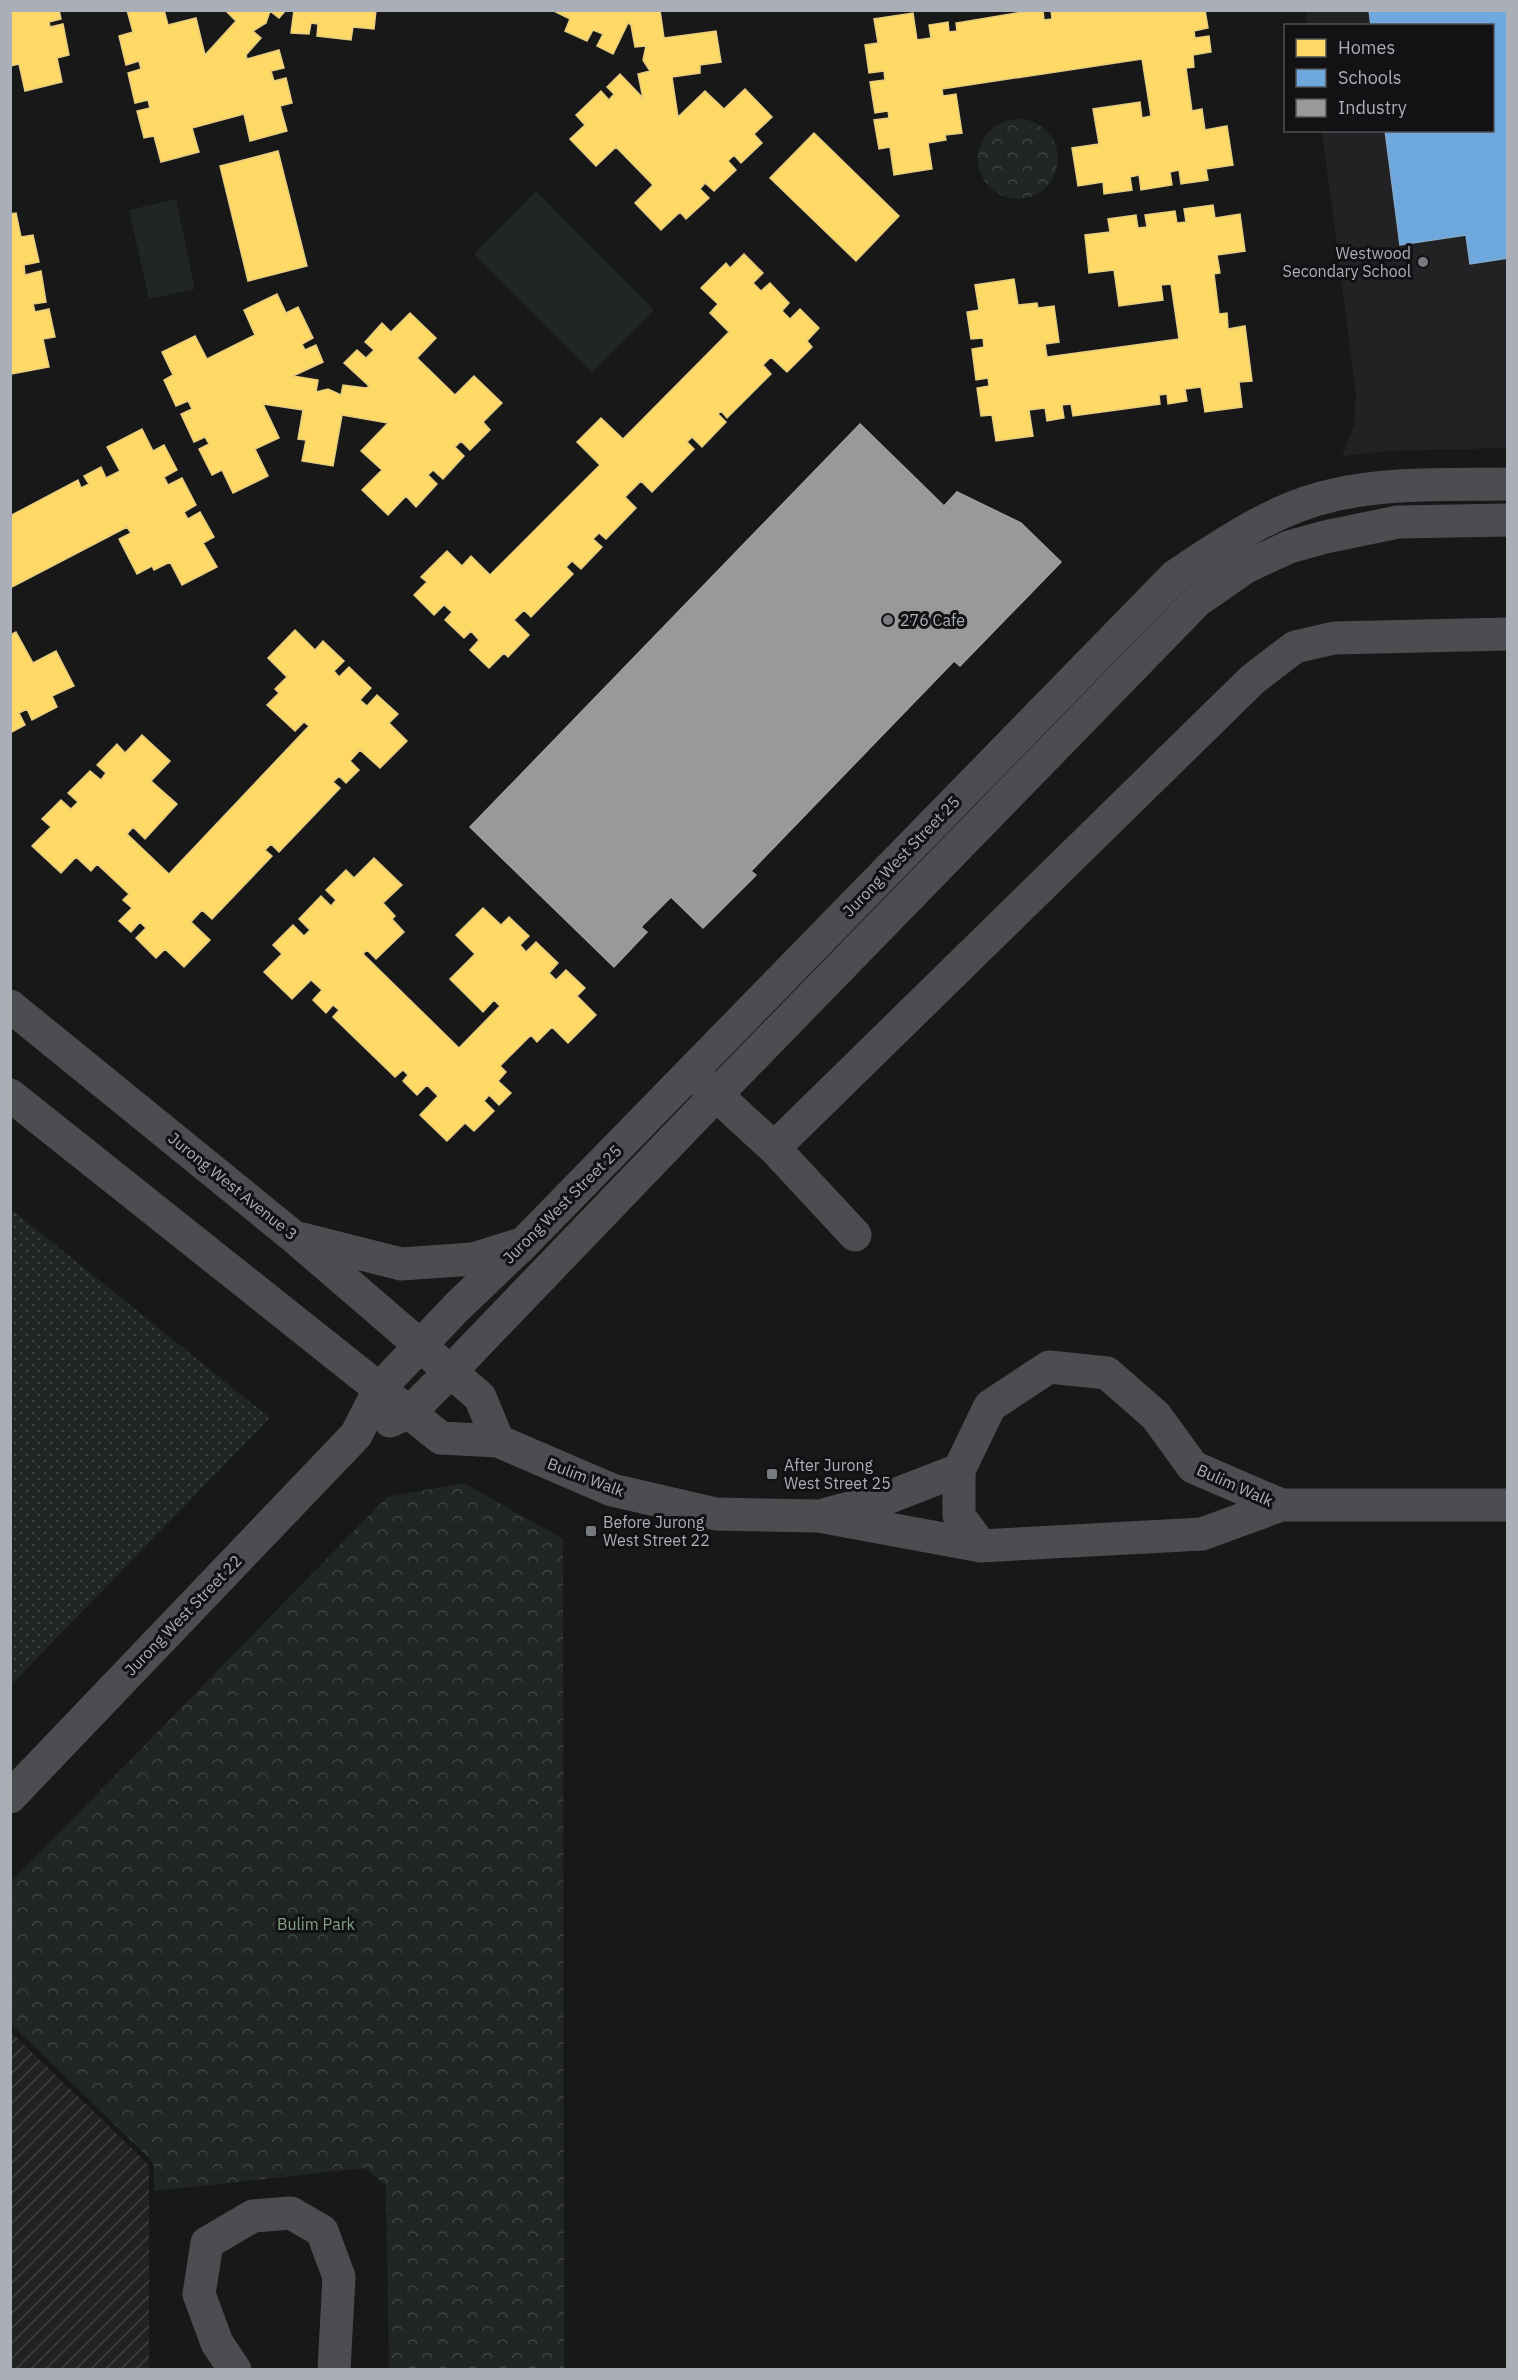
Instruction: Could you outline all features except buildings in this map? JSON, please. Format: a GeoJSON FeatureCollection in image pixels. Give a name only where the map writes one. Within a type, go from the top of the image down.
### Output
{"type":"FeatureCollection","features":[{"type":"Feature","properties":{"kind":"street","name":"Jurong West Street 25"},"geometry":{"type":"LineString","coordinates":[[380,1388],[1175,576],[1253,528],[1292,509],[1333,495],[1393,486],[1508,484]]}},
{"type":"Feature","properties":{"kind":"street","name":"Jurong West Street 25"},"geometry":{"type":"LineString","coordinates":[[410,1412],[1197,601],[1246,567],[1289,547],[1325,537],[1398,522],[1508,520]]}},
{"type":"Feature","properties":{"kind":"street"},"geometry":{"type":"LineString","coordinates":[[774,1148],[1253,679],[1295,648],[1334,638],[1508,634]]}},
{"type":"Feature","properties":{"kind":"street","name":"Jurong West Avenue 3"},"geometry":{"type":"LineString","coordinates":[[10,1006],[294,1237],[451,1371]]}},
{"type":"Feature","properties":{"kind":"street"},"geometry":{"type":"LineString","coordinates":[[691,1072],[774,1148],[855,1235]]}},
{"type":"Feature","properties":{"kind":"street"},"geometry":{"type":"LineString","coordinates":[[10,1095],[410,1412]]}},
{"type":"Feature","properties":{"kind":"street"},"geometry":{"type":"LineString","coordinates":[[294,1237],[401,1264],[473,1259],[524,1243]]}},
{"type":"Feature","properties":{"kind":"street","name":"Bulim Walk"},"geometry":{"type":"LineString","coordinates":[[981,1546],[959,1516],[959,1470],[990,1406],[1049,1367],[1107,1373],[1156,1416],[1193,1467],[1281,1505]]}},
{"type":"Feature","properties":{"kind":"street"},"geometry":{"type":"LineString","coordinates":[[451,1371],[480,1397],[498,1441]]}},
{"type":"Feature","properties":{"kind":"street","name":"Jurong West Street 22"},"geometry":{"type":"LineString","coordinates":[[10,1797],[356,1435],[380,1388]]}},
{"type":"Feature","properties":{"kind":"street","name":"Jurong West Street 22"},"geometry":{"type":"LineString","coordinates":[[356,1435],[410,1412]]}},
{"type":"Feature","properties":{"kind":"street","name":"Bulim Walk"},"geometry":{"type":"LineString","coordinates":[[410,1412],[441,1438],[498,1441],[612,1490],[624,1493],[716,1514],[819,1516],[981,1546],[1202,1534],[1281,1505],[1508,1505]]}},
{"type":"Feature","properties":{"kind":"street","name":"Bulim Walk"},"geometry":{"type":"LineString","coordinates":[[819,1516],[884,1498],[959,1470]]}},
{"type":"Feature","properties":{"kind":"street"},"geometry":{"type":"LineString","coordinates":[[235,2370],[217,2343],[199,2294],[207,2242],[253,2216],[291,2213],[322,2231],[339,2277],[334,2370]]}},
{"type":"Feature","properties":{"kind":"shaded area","name":"Westwood Secondary School"},"geometry":{"type":"Polygon","coordinates":[[[1306,11],[1507,11],[1507,448],[1388,451],[1342,456],[1354,426],[1356,393],[1322,132],[1494,132],[1494,24],[1308,24],[1306,11]]]}},
{"type":"Feature","properties":{"kind":"shaded area"},"geometry":{"type":"Polygon","coordinates":[[[10,2031],[149,2165],[149,2369],[11,2369],[10,2031]]]}},
{"type":"Feature","properties":{"kind":"green space"},"geometry":{"type":"Polygon","coordinates":[[[1018,119],[1033,122],[1046,131],[1055,144],[1058,159],[1055,174],[1046,187],[1033,196],[1018,199],[1003,196],[990,187],[981,174],[978,159],[981,144],[990,131],[1003,122],[1018,119]]]}},
{"type":"Feature","properties":{"kind":"green space"},"geometry":{"type":"Polygon","coordinates":[[[536,191],[654,310],[592,372],[474,254],[536,191]]]}},
{"type":"Feature","properties":{"kind":"green space"},"geometry":{"type":"Polygon","coordinates":[[[176,199],[195,289],[149,299],[129,210],[176,199]]]}},
{"type":"Feature","properties":{"kind":"green space"},"geometry":{"type":"Polygon","coordinates":[[[11,1209],[270,1418],[10,1685],[11,1209]]]}},
{"type":"Feature","properties":{"kind":"green space","name":"Bulim Park"},"geometry":{"type":"Polygon","coordinates":[[[464,1483],[563,1539],[564,2369],[389,2369],[386,2186],[365,2168],[154,2191],[154,2167],[150,2159],[11,2024],[11,1882],[387,1497],[464,1483]]]}},
{"type":"Feature","properties":{"kind":"place","name":"Westwood Secondary School"},"geometry":{"type":"Point","coordinates":[1423,262]}},
{"type":"Feature","properties":{"kind":"place","name":"276 Cafe"},"geometry":{"type":"Point","coordinates":[888,620]}},
{"type":"Feature","properties":{"kind":"place","name":"After Jurong West Street 25"},"geometry":{"type":"Point","coordinates":[772,1474]}},
{"type":"Feature","properties":{"kind":"place","name":"Before Jurong West Street 22"},"geometry":{"type":"Point","coordinates":[591,1531]}}]}
